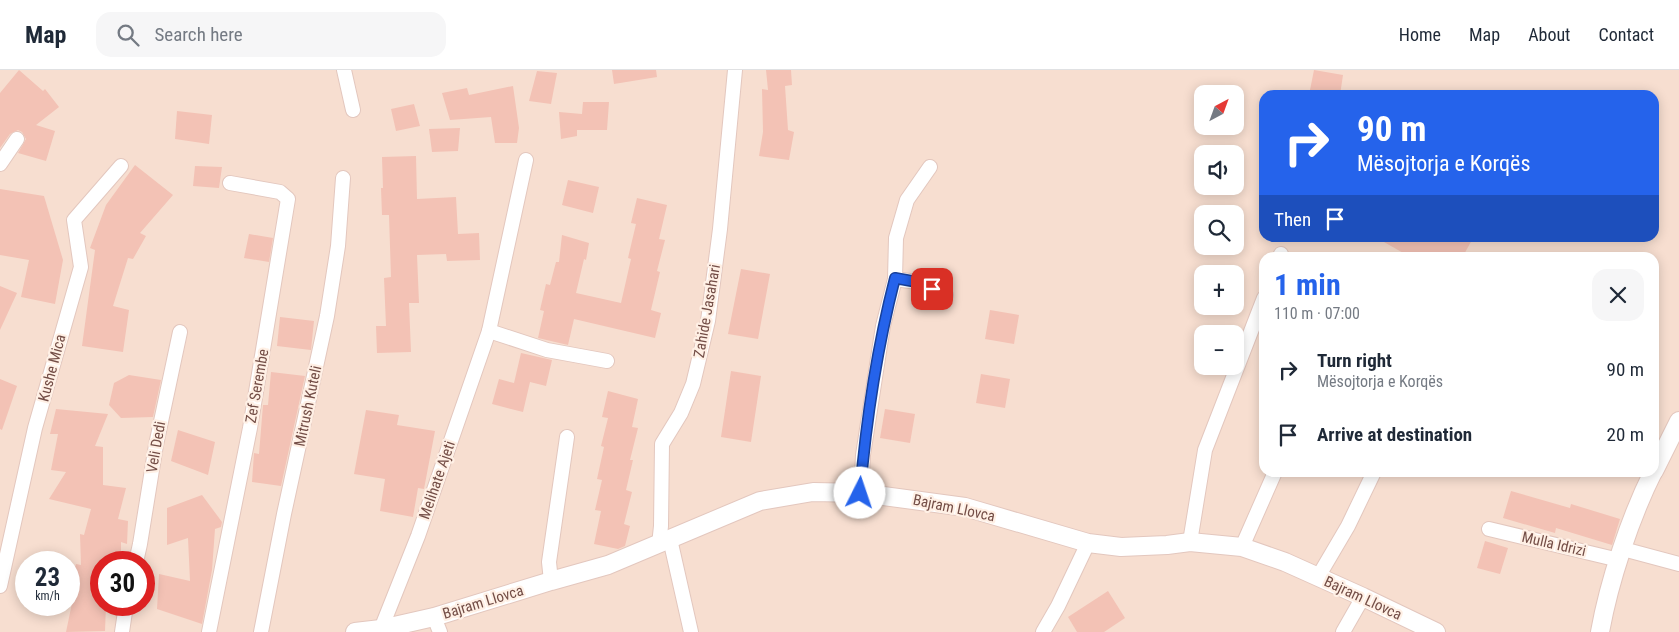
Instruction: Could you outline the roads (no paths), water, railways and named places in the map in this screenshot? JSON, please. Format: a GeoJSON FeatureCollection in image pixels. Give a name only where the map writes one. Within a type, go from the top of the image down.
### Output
{"type":"FeatureCollection","features":[{"type":"Feature","properties":{"kind":"street"},"geometry":{"type":"LineString","coordinates":[[344,70],[353,110]]}},
{"type":"Feature","properties":{"kind":"street","name":"Zahide Jasahari"},"geometry":{"type":"LineString","coordinates":[[664,542],[661,526],[662,444],[681,413],[693,384],[708,321],[720,229],[736,70]]}},
{"type":"Feature","properties":{"kind":"street"},"geometry":{"type":"LineString","coordinates":[[0,164],[17,139]]}},
{"type":"Feature","properties":{"kind":"street","name":"Melihate Ajeti"},"geometry":{"type":"LineString","coordinates":[[381,628],[418,536],[489,331],[526,160]]}},
{"type":"Feature","properties":{"kind":"street","name":"Kushe Mica"},"geometry":{"type":"LineString","coordinates":[[0,586],[35,428],[81,267],[74,220],[121,166]]}},
{"type":"Feature","properties":{"kind":"street"},"geometry":{"type":"LineString","coordinates":[[860,493],[863,454],[883,326],[895,278],[896,238],[907,200],[930,167]]}},
{"type":"Feature","properties":{"kind":"street","name":"Mitrush Kuteli"},"geometry":{"type":"LineString","coordinates":[[261,632],[284,514],[327,316],[338,246],[343,178]]}},
{"type":"Feature","properties":{"kind":"street","name":"Zef Serembe"},"geometry":{"type":"LineString","coordinates":[[209,632],[250,428],[288,199],[280,192],[230,184]]}},
{"type":"Feature","properties":{"kind":"street"},"geometry":{"type":"LineString","coordinates":[[895,278],[917,282],[946,295]]}},
{"type":"Feature","properties":{"kind":"street"},"geometry":{"type":"LineString","coordinates":[[1190,542],[1205,450],[1259,311]]}},
{"type":"Feature","properties":{"kind":"street"},"geometry":{"type":"LineString","coordinates":[[489,331],[547,350],[607,361]]}},
{"type":"Feature","properties":{"kind":"street","name":"Veli Dedi"},"geometry":{"type":"LineString","coordinates":[[138,551],[156,445],[180,332]]}},
{"type":"Feature","properties":{"kind":"street"},"geometry":{"type":"LineString","coordinates":[[1659,460],[1679,421]]}},
{"type":"Feature","properties":{"kind":"street"},"geometry":{"type":"LineString","coordinates":[[552,581],[549,562],[567,437]]}},
{"type":"Feature","properties":{"kind":"street"},"geometry":{"type":"LineString","coordinates":[[1242,547],[1273,477]]}},
{"type":"Feature","properties":{"kind":"street","name":"Bajram Llovca"},"geometry":{"type":"LineString","coordinates":[[1318,577],[1348,526],[1372,477]]}},
{"type":"Feature","properties":{"kind":"street"},"geometry":{"type":"LineString","coordinates":[[1600,632],[1603,613],[1621,554],[1650,477]]}},
{"type":"Feature","properties":{"kind":"street","name":"Bajram Llovca"},"geometry":{"type":"LineString","coordinates":[[355,632],[381,628],[437,625],[552,581],[608,565],[760,501],[813,492],[860,493],[965,507],[1088,543],[1121,546],[1167,545],[1190,542],[1242,547],[1285,562],[1436,632]]}},
{"type":"Feature","properties":{"kind":"street","name":"Mulla Idrizi"},"geometry":{"type":"LineString","coordinates":[[1489,529],[1679,564]]}},
{"type":"Feature","properties":{"kind":"street"},"geometry":{"type":"LineString","coordinates":[[664,542],[691,632]]}},
{"type":"Feature","properties":{"kind":"street"},"geometry":{"type":"LineString","coordinates":[[1043,632],[1058,606],[1088,543]]}},
{"type":"Feature","properties":{"kind":"street"},"geometry":{"type":"LineString","coordinates":[[1343,632],[1363,597]]}},
{"type":"Feature","properties":{"kind":"street"},"geometry":{"type":"LineString","coordinates":[[122,632],[124,616]]}}]}
